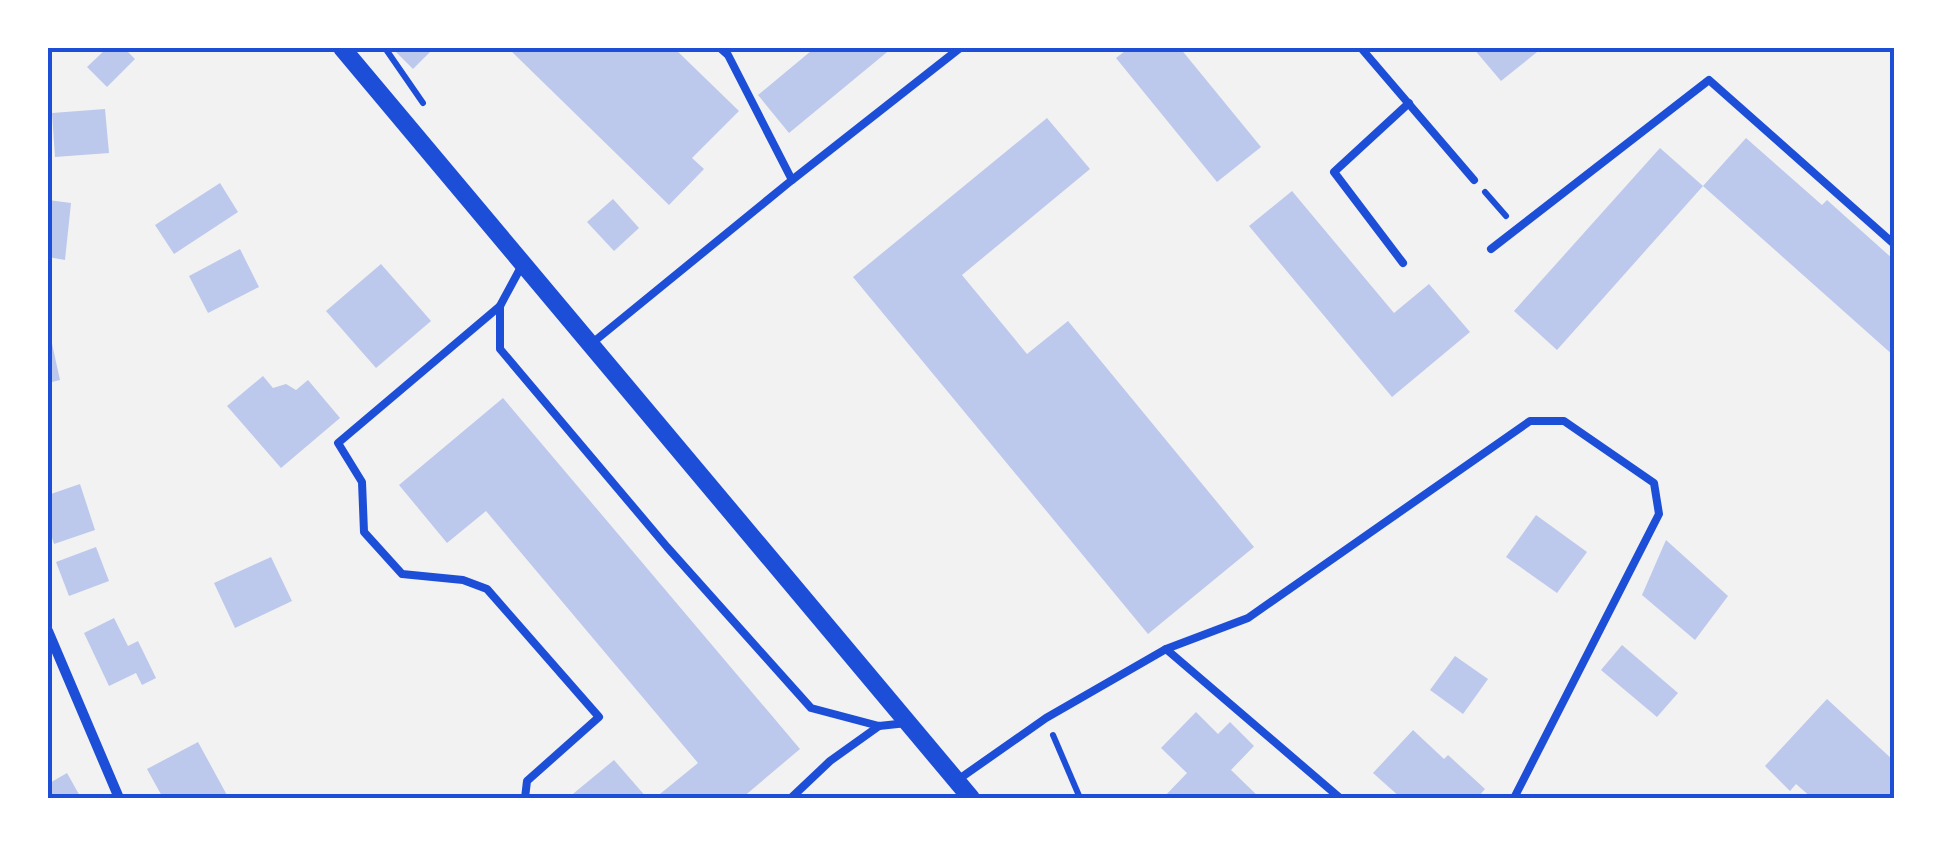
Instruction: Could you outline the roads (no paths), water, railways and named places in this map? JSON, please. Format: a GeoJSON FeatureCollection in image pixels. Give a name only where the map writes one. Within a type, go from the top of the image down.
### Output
{"type":"FeatureCollection","features":[{"type":"Feature","properties":{"kind":"street"},"geometry":{"type":"LineString","coordinates":[[342,48],[971,798]]}},
{"type":"Feature","properties":{"kind":"street"},"geometry":{"type":"LineString","coordinates":[[48,631],[119,798]]}},
{"type":"Feature","properties":{"kind":"lane"},"geometry":{"type":"LineString","coordinates":[[720,48],[728,55],[792,180]]}},
{"type":"Feature","properties":{"kind":"lane"},"geometry":{"type":"LineString","coordinates":[[728,55],[737,48]]}},
{"type":"Feature","properties":{"kind":"lane"},"geometry":{"type":"LineString","coordinates":[[591,344],[960,48]]}},
{"type":"Feature","properties":{"kind":"lane"},"geometry":{"type":"LineString","coordinates":[[1362,48],[1474,180]]}},
{"type":"Feature","properties":{"kind":"lane"},"geometry":{"type":"LineString","coordinates":[[1491,249],[1709,80],[1894,244]]}},
{"type":"Feature","properties":{"kind":"lane"},"geometry":{"type":"LineString","coordinates":[[1403,263],[1334,172],[1409,103]]}},
{"type":"Feature","properties":{"kind":"lane"},"geometry":{"type":"LineString","coordinates":[[524,263],[500,306],[338,443],[362,482],[364,532],[402,574],[463,580],[488,589],[599,717],[527,781],[525,798]]}},
{"type":"Feature","properties":{"kind":"lane"},"geometry":{"type":"LineString","coordinates":[[500,306],[500,349],[667,548],[811,708],[879,726],[906,722]]}},
{"type":"Feature","properties":{"kind":"lane"},"geometry":{"type":"LineString","coordinates":[[956,781],[1046,718],[1166,649],[1248,618],[1530,421],[1564,421],[1654,483],[1659,514],[1514,798]]}},
{"type":"Feature","properties":{"kind":"lane"},"geometry":{"type":"LineString","coordinates":[[1166,649],[1340,798]]}},
{"type":"Feature","properties":{"kind":"lane"},"geometry":{"type":"LineString","coordinates":[[791,798],[830,761],[879,726]]}}]}
